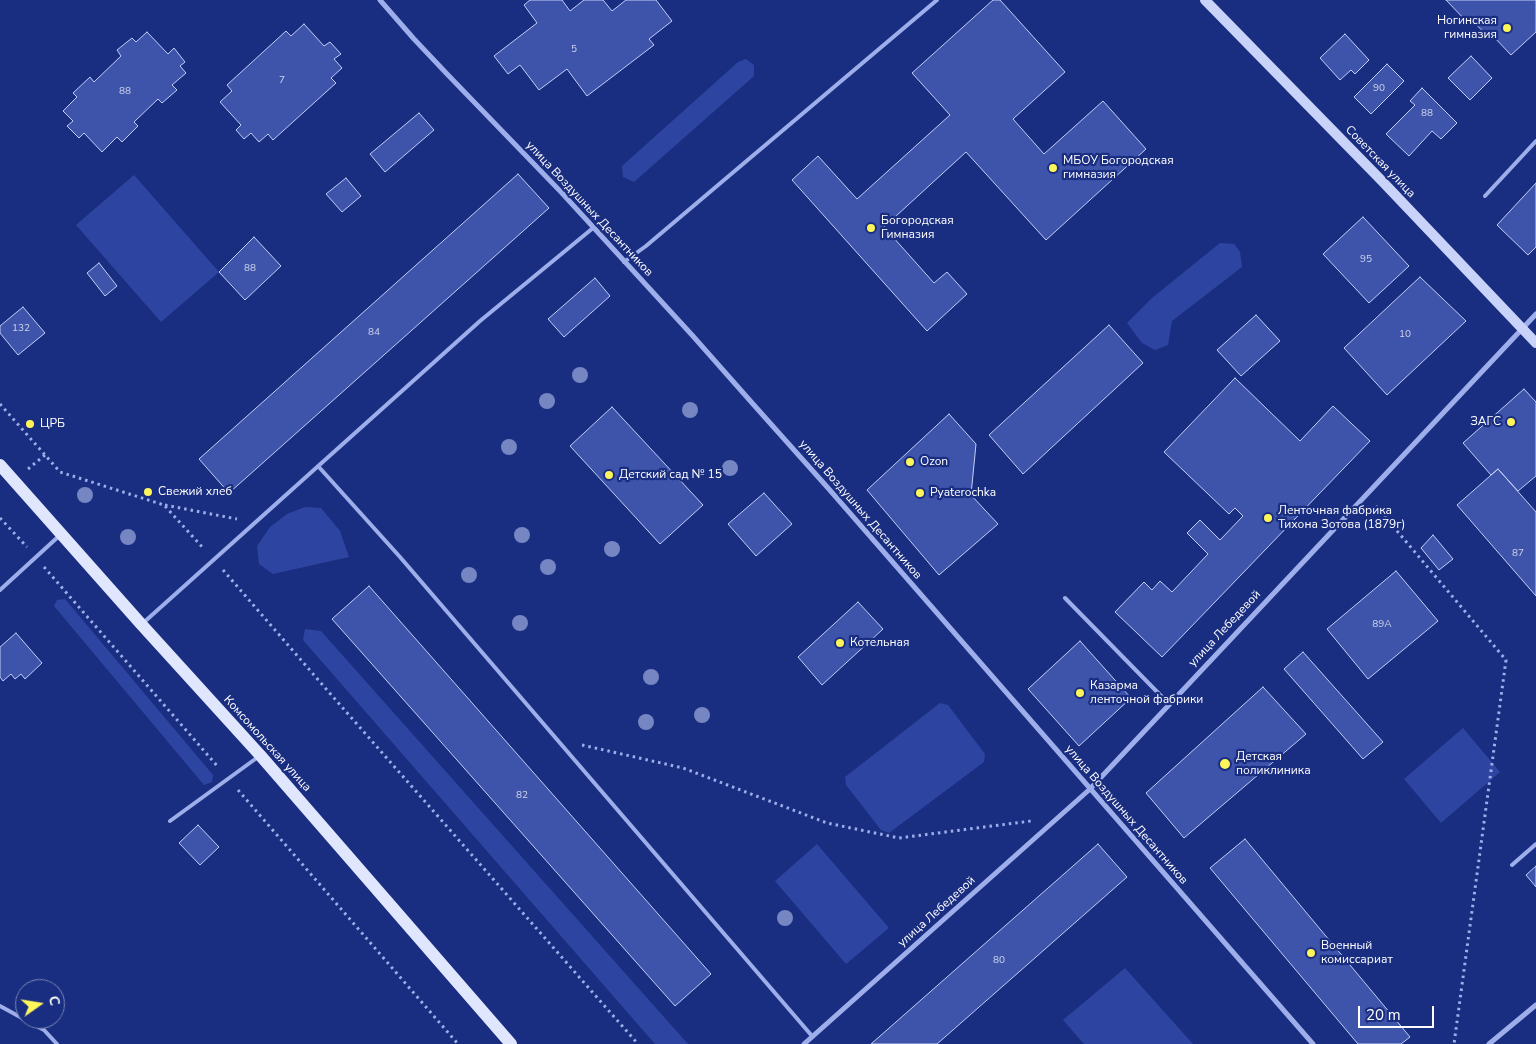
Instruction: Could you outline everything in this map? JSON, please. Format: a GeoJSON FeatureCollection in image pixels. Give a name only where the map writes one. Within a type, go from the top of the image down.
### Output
{"type":"FeatureCollection","features":[{"type":"Feature","properties":{"kind":"main road","name":"Комсомольская улица"},"geometry":{"type":"LineString","coordinates":[[0,465],[260,755],[512,1044]]}},
{"type":"Feature","properties":{"kind":"street","name":"улица Воздушных Десантников"},"geometry":{"type":"LineString","coordinates":[[380,0],[441,68],[692,335],[1313,1044]]}},
{"type":"Feature","properties":{"kind":"street","name":"Советская улица"},"geometry":{"type":"LineString","coordinates":[[1205,0],[1382,181],[1536,343]]}},
{"type":"Feature","properties":{"kind":"street","name":"улица Лебедевой"},"geometry":{"type":"LineString","coordinates":[[804,1044],[1090,789],[1536,314]]}},
{"type":"Feature","properties":{"kind":"street"},"geometry":{"type":"LineString","coordinates":[[1489,1044],[1536,1005]]}},
{"type":"Feature","properties":{"kind":"lane"},"geometry":{"type":"LineString","coordinates":[[624,262],[653,240],[937,0]]}},
{"type":"Feature","properties":{"kind":"lane"},"geometry":{"type":"LineString","coordinates":[[1485,196],[1536,141]]}},
{"type":"Feature","properties":{"kind":"lane"},"geometry":{"type":"LineString","coordinates":[[141,624],[480,321],[593,228]]}},
{"type":"Feature","properties":{"kind":"lane"},"geometry":{"type":"LineString","coordinates":[[318,466],[400,556],[812,1036]]}},
{"type":"Feature","properties":{"kind":"lane"},"geometry":{"type":"LineString","coordinates":[[0,590],[61,534]]}},
{"type":"Feature","properties":{"kind":"lane"},"geometry":{"type":"LineString","coordinates":[[1065,598],[1169,704]]}},
{"type":"Feature","properties":{"kind":"lane"},"geometry":{"type":"LineString","coordinates":[[170,821],[260,755]]}},
{"type":"Feature","properties":{"kind":"lane"},"geometry":{"type":"LineString","coordinates":[[1512,865],[1536,844]]}},
{"type":"Feature","properties":{"kind":"lane"},"geometry":{"type":"LineString","coordinates":[[0,1006],[44,1030],[57,1044]]}},
{"type":"Feature","properties":{"kind":"path"},"geometry":{"type":"LineString","coordinates":[[0,404],[60,472],[164,504],[254,523]]}},
{"type":"Feature","properties":{"kind":"path"},"geometry":{"type":"LineString","coordinates":[[1366,495],[1506,660],[1454,1044]]}},
{"type":"Feature","properties":{"kind":"path"},"geometry":{"type":"LineString","coordinates":[[164,504],[638,1044]]}},
{"type":"Feature","properties":{"kind":"path"},"geometry":{"type":"LineString","coordinates":[[557,740],[683,768],[826,824],[899,838],[1057,818]]}},
{"type":"Feature","properties":{"kind":"shaded area"},"geometry":{"type":"Polygon","coordinates":[[[746,59],[754,65],[754,76],[634,182],[623,177],[622,166],[738,62],[746,59]]]}},
{"type":"Feature","properties":{"kind":"shaded area"},"geometry":{"type":"Polygon","coordinates":[[[134,175],[219,272],[161,322],[76,225],[134,175]]]}},
{"type":"Feature","properties":{"kind":"shaded area"},"geometry":{"type":"Polygon","coordinates":[[[1220,243],[1234,244],[1240,252],[1242,267],[1172,321],[1168,345],[1155,350],[1142,343],[1127,323],[1152,298],[1220,243]]]}},
{"type":"Feature","properties":{"kind":"shaded area"},"geometry":{"type":"Polygon","coordinates":[[[305,507],[321,508],[340,531],[349,557],[273,574],[259,564],[257,546],[270,527],[287,514],[305,507]]]}},
{"type":"Feature","properties":{"kind":"shaded area"},"geometry":{"type":"Polygon","coordinates":[[[65,599],[213,775],[212,782],[204,785],[54,606],[57,600],[65,599]]]}},
{"type":"Feature","properties":{"kind":"shaded area"},"geometry":{"type":"Polygon","coordinates":[[[305,629],[321,631],[688,1044],[655,1044],[303,640],[305,629]]]}},
{"type":"Feature","properties":{"kind":"shaded area"},"geometry":{"type":"Polygon","coordinates":[[[940,703],[948,705],[985,754],[984,762],[889,833],[881,830],[846,785],[845,777],[940,703]]]}},
{"type":"Feature","properties":{"kind":"shaded area"},"geometry":{"type":"Polygon","coordinates":[[[1463,728],[1500,772],[1441,823],[1404,779],[1463,728]]]}},
{"type":"Feature","properties":{"kind":"shaded area"},"geometry":{"type":"Polygon","coordinates":[[[817,844],[889,928],[846,964],[775,881],[817,844]]]}},
{"type":"Feature","properties":{"kind":"shaded area"},"geometry":{"type":"Polygon","coordinates":[[[1125,968],[1193,1044],[1084,1044],[1063,1020],[1125,968]]]}},
{"type":"Feature","properties":{"kind":"building"},"geometry":{"type":"Polygon","coordinates":[[[530,0],[562,0],[570,11],[584,0],[603,0],[612,11],[626,0],[656,0],[672,21],[649,39],[654,45],[587,96],[567,69],[539,90],[520,65],[508,74],[494,56],[537,23],[524,5],[530,0]]]}},
{"type":"Feature","properties":{"kind":"building","name":"МБОУ Богородская гимназия"},"geometry":{"type":"Polygon","coordinates":[[[993,0],[1000,0],[1065,72],[1013,119],[1044,154],[1103,101],[1146,149],[1046,240],[966,152],[884,227],[934,283],[947,272],[967,294],[927,331],[792,180],[818,156],[857,199],[950,115],[912,73],[993,0]]]}},
{"type":"Feature","properties":{"kind":"building","name":"Ногинская гимназия"},"geometry":{"type":"Polygon","coordinates":[[[1446,0],[1536,0],[1536,32],[1511,55],[1493,36],[1490,39],[1472,20],[1468,23],[1446,0]]]}},
{"type":"Feature","properties":{"kind":"building"},"geometry":{"type":"Polygon","coordinates":[[[304,24],[324,46],[330,42],[341,54],[334,59],[342,68],[331,78],[336,83],[273,140],[268,134],[259,142],[251,133],[244,139],[236,130],[241,125],[220,102],[232,91],[227,85],[286,31],[291,36],[304,24]]]}},
{"type":"Feature","properties":{"kind":"building"},"geometry":{"type":"Polygon","coordinates":[[[147,32],[168,54],[174,48],[185,62],[180,66],[186,73],[172,85],[177,90],[162,103],[158,99],[134,122],[138,126],[122,142],[117,137],[102,152],[84,133],[79,138],[67,126],[73,121],[63,111],[77,97],[73,93],[90,77],[94,82],[121,56],[117,50],[132,38],[136,42],[147,32]]]}},
{"type":"Feature","properties":{"kind":"building"},"geometry":{"type":"Polygon","coordinates":[[[1345,34],[1369,60],[1355,74],[1351,70],[1340,80],[1320,58],[1345,34]]]}},
{"type":"Feature","properties":{"kind":"building"},"geometry":{"type":"Polygon","coordinates":[[[1471,56],[1492,78],[1470,100],[1448,78],[1471,56]]]}},
{"type":"Feature","properties":{"kind":"building"},"geometry":{"type":"Polygon","coordinates":[[[1387,64],[1404,81],[1371,114],[1354,97],[1387,64]]]}},
{"type":"Feature","properties":{"kind":"building"},"geometry":{"type":"Polygon","coordinates":[[[1422,88],[1457,123],[1441,139],[1432,131],[1409,156],[1386,134],[1415,105],[1410,101],[1422,88]]]}},
{"type":"Feature","properties":{"kind":"building"},"geometry":{"type":"Polygon","coordinates":[[[419,113],[434,130],[385,172],[370,154],[419,113]]]}},
{"type":"Feature","properties":{"kind":"building"},"geometry":{"type":"Polygon","coordinates":[[[518,174],[549,208],[229,493],[199,459],[518,174]]]}},
{"type":"Feature","properties":{"kind":"building"},"geometry":{"type":"Polygon","coordinates":[[[346,178],[361,196],[342,212],[326,194],[346,178]]]}},
{"type":"Feature","properties":{"kind":"building"},"geometry":{"type":"Polygon","coordinates":[[[1536,183],[1536,247],[1528,255],[1497,225],[1536,183]]]}},
{"type":"Feature","properties":{"kind":"building"},"geometry":{"type":"Polygon","coordinates":[[[1363,217],[1409,266],[1369,303],[1323,254],[1363,217]]]}},
{"type":"Feature","properties":{"kind":"building"},"geometry":{"type":"Polygon","coordinates":[[[254,237],[281,266],[245,300],[219,272],[254,237]]]}},
{"type":"Feature","properties":{"kind":"building"},"geometry":{"type":"Polygon","coordinates":[[[99,263],[117,286],[105,296],[87,273],[99,263]]]}},
{"type":"Feature","properties":{"kind":"building"},"geometry":{"type":"Polygon","coordinates":[[[1420,277],[1466,321],[1387,395],[1344,348],[1420,277]]]}},
{"type":"Feature","properties":{"kind":"building"},"geometry":{"type":"Polygon","coordinates":[[[595,278],[610,296],[564,337],[548,319],[595,278]]]}},
{"type":"Feature","properties":{"kind":"building"},"geometry":{"type":"Polygon","coordinates":[[[23,307],[45,333],[18,355],[0,333],[0,326],[23,307]]]}},
{"type":"Feature","properties":{"kind":"building"},"geometry":{"type":"Polygon","coordinates":[[[1256,315],[1280,341],[1241,376],[1217,350],[1256,315]]]}},
{"type":"Feature","properties":{"kind":"building"},"geometry":{"type":"Polygon","coordinates":[[[1109,325],[1143,363],[1023,474],[989,435],[1109,325]]]}},
{"type":"Feature","properties":{"kind":"building","name":"Ленточная фабрика Тихона Зотова (1879г)"},"geometry":{"type":"Polygon","coordinates":[[[1235,378],[1300,441],[1333,406],[1370,441],[1162,657],[1115,612],[1144,582],[1152,590],[1160,581],[1172,592],[1208,554],[1187,533],[1200,520],[1220,540],[1243,516],[1235,508],[1229,514],[1164,452],[1235,378]]]}},
{"type":"Feature","properties":{"kind":"building","name":"ЗАГС"},"geometry":{"type":"Polygon","coordinates":[[[1524,389],[1536,402],[1536,476],[1518,491],[1498,469],[1491,475],[1463,443],[1524,389]]]}},
{"type":"Feature","properties":{"kind":"building"},"geometry":{"type":"Polygon","coordinates":[[[612,407],[703,505],[660,544],[570,446],[612,407]]]}},
{"type":"Feature","properties":{"kind":"building","name":"Pyaterochka"},"geometry":{"type":"Polygon","coordinates":[[[949,414],[976,444],[971,495],[998,524],[939,575],[867,490],[949,414]]]}},
{"type":"Feature","properties":{"kind":"building"},"geometry":{"type":"Polygon","coordinates":[[[1498,469],[1536,512],[1536,596],[1457,505],[1498,469]]]}},
{"type":"Feature","properties":{"kind":"building"},"geometry":{"type":"Polygon","coordinates":[[[764,493],[792,524],[756,556],[728,524],[764,493]]]}},
{"type":"Feature","properties":{"kind":"building"},"geometry":{"type":"Polygon","coordinates":[[[1433,535],[1453,559],[1439,570],[1421,548],[1433,535]]]}},
{"type":"Feature","properties":{"kind":"building"},"geometry":{"type":"Polygon","coordinates":[[[1396,571],[1438,621],[1368,679],[1327,629],[1396,571]]]}},
{"type":"Feature","properties":{"kind":"building"},"geometry":{"type":"Polygon","coordinates":[[[369,586],[711,974],[675,1006],[332,619],[369,586]]]}},
{"type":"Feature","properties":{"kind":"building","name":"Котельная"},"geometry":{"type":"Polygon","coordinates":[[[858,602],[883,629],[822,685],[798,657],[858,602]]]}},
{"type":"Feature","properties":{"kind":"building"},"geometry":{"type":"Polygon","coordinates":[[[16,633],[42,663],[25,679],[21,674],[15,679],[11,674],[3,681],[0,677],[0,647],[16,633]]]}},
{"type":"Feature","properties":{"kind":"building","name":"Казарма ленточной фабрики"},"geometry":{"type":"Polygon","coordinates":[[[1080,641],[1131,698],[1079,746],[1028,689],[1080,641]]]}},
{"type":"Feature","properties":{"kind":"building"},"geometry":{"type":"Polygon","coordinates":[[[1303,652],[1383,742],[1363,759],[1284,669],[1303,652]]]}},
{"type":"Feature","properties":{"kind":"building","name":"Детская поликлиника"},"geometry":{"type":"Polygon","coordinates":[[[1263,687],[1306,734],[1184,838],[1146,793],[1263,687]]]}},
{"type":"Feature","properties":{"kind":"building"},"geometry":{"type":"Polygon","coordinates":[[[198,825],[219,847],[200,865],[179,843],[198,825]]]}},
{"type":"Feature","properties":{"kind":"building","name":"Военный комиссариат"},"geometry":{"type":"Polygon","coordinates":[[[1245,839],[1410,1037],[1401,1044],[1358,1044],[1210,868],[1245,839]]]}},
{"type":"Feature","properties":{"kind":"building"},"geometry":{"type":"Polygon","coordinates":[[[1098,844],[1127,877],[937,1044],[871,1044],[1098,844]]]}},
{"type":"Feature","properties":{"kind":"building"},"geometry":{"type":"Polygon","coordinates":[[[1536,866],[1536,887],[1526,875],[1536,866]]]}},
{"type":"Feature","properties":{"kind":"place","name":"Ногинская гимназия"},"geometry":{"type":"Point","coordinates":[1507,28]}},
{"type":"Feature","properties":{"kind":"place","name":"МБОУ Богородская гимназия"},"geometry":{"type":"Point","coordinates":[1053,168]}},
{"type":"Feature","properties":{"kind":"place","name":"Богородская Гимназия"},"geometry":{"type":"Point","coordinates":[871,228]}},
{"type":"Feature","properties":{"kind":"place","name":"ЗАГС"},"geometry":{"type":"Point","coordinates":[1511,422]}},
{"type":"Feature","properties":{"kind":"place","name":"ЦРБ"},"geometry":{"type":"Point","coordinates":[30,424]}},
{"type":"Feature","properties":{"kind":"place","name":"Ozon"},"geometry":{"type":"Point","coordinates":[910,462]}},
{"type":"Feature","properties":{"kind":"place","name":"Детский сад № 15"},"geometry":{"type":"Point","coordinates":[609,475]}},
{"type":"Feature","properties":{"kind":"place","name":"Свежий хлеб"},"geometry":{"type":"Point","coordinates":[148,492]}},
{"type":"Feature","properties":{"kind":"place","name":"Pyaterochka"},"geometry":{"type":"Point","coordinates":[920,493]}},
{"type":"Feature","properties":{"kind":"place","name":"Ленточная фабрика Тихона Зотова (1879г)"},"geometry":{"type":"Point","coordinates":[1268,518]}},
{"type":"Feature","properties":{"kind":"place","name":"Котельная"},"geometry":{"type":"Point","coordinates":[840,643]}},
{"type":"Feature","properties":{"kind":"place","name":"Казарма ленточной фабрики"},"geometry":{"type":"Point","coordinates":[1080,693]}},
{"type":"Feature","properties":{"kind":"place","name":"Детская поликлиника"},"geometry":{"type":"Point","coordinates":[1225,764]}},
{"type":"Feature","properties":{"kind":"place","name":"Военный комиссариат"},"geometry":{"type":"Point","coordinates":[1311,953]}}]}
